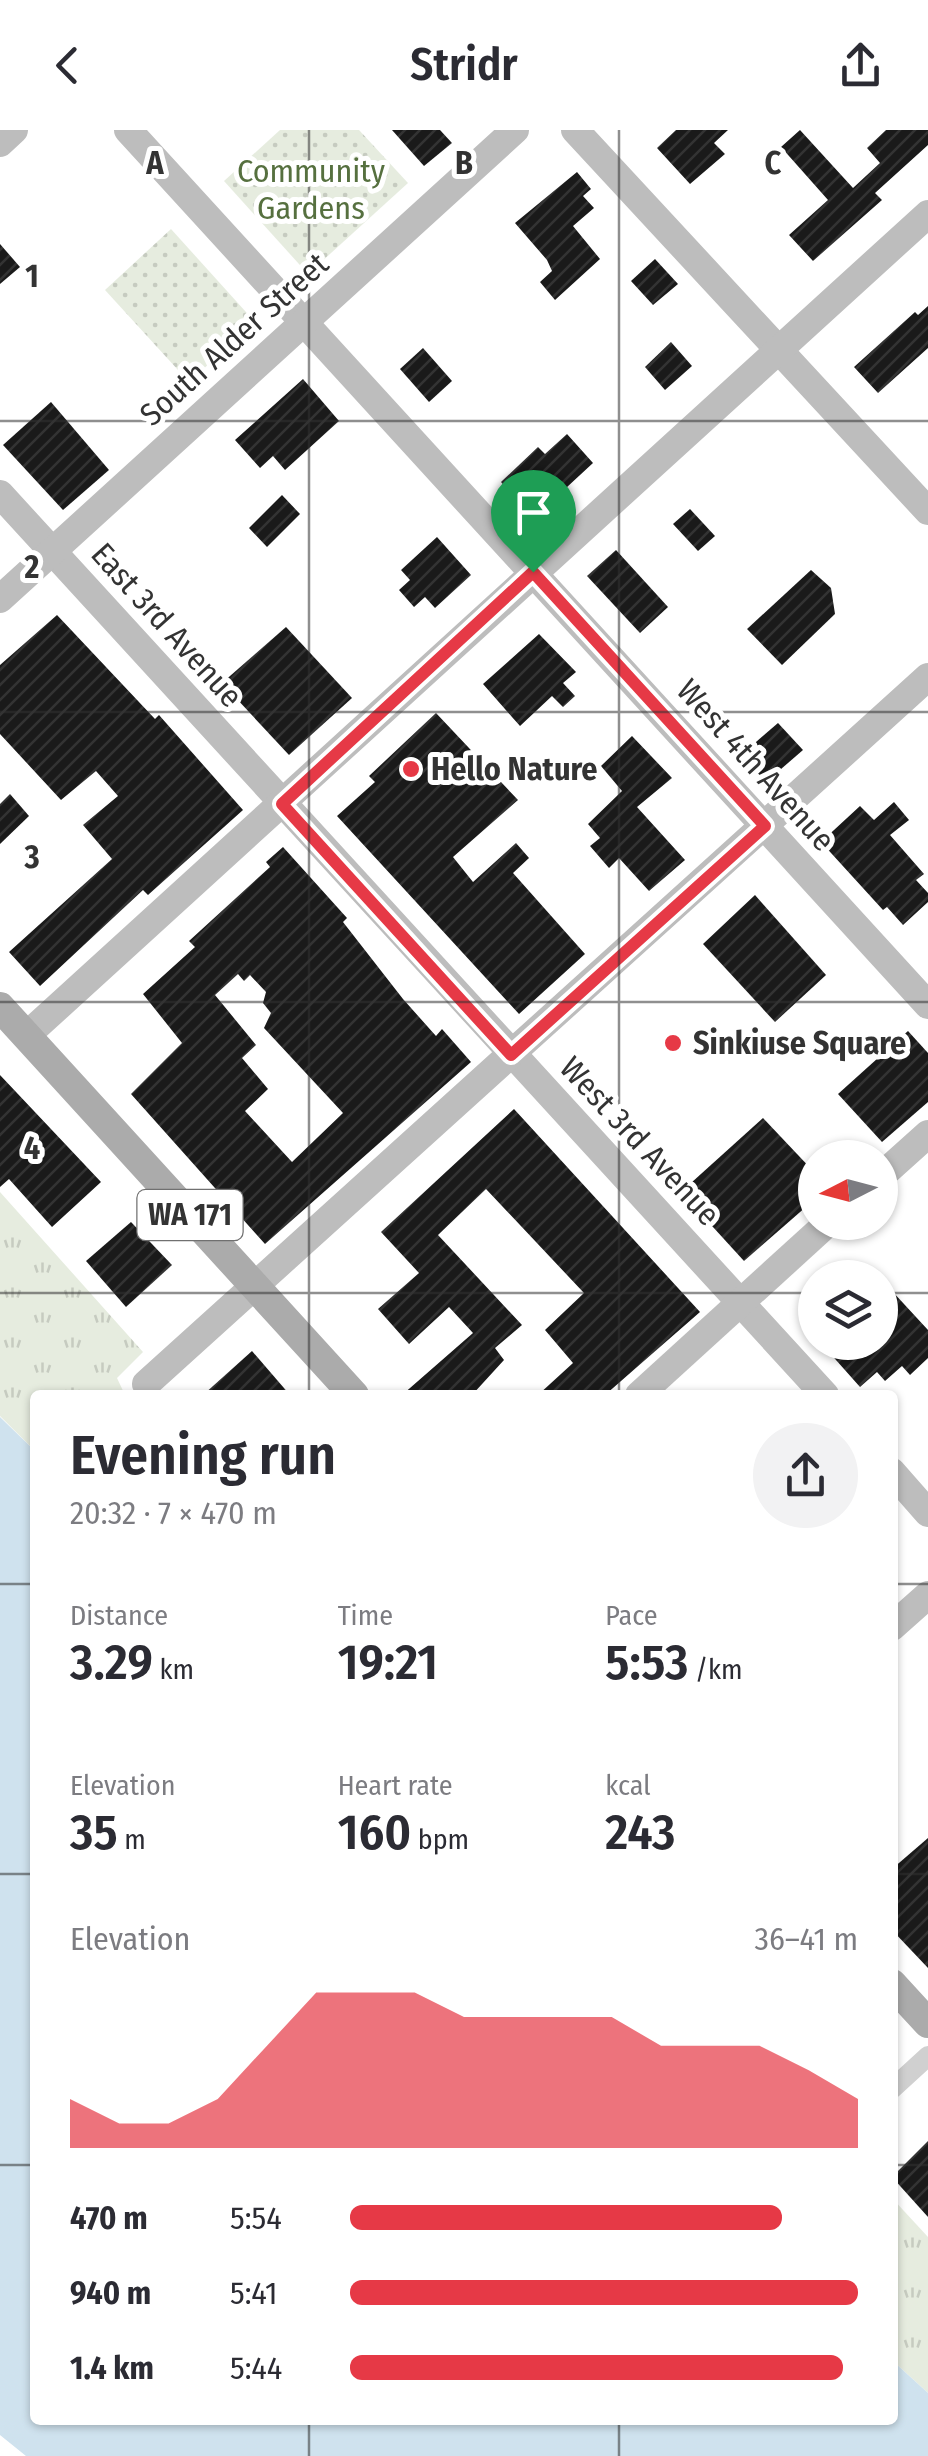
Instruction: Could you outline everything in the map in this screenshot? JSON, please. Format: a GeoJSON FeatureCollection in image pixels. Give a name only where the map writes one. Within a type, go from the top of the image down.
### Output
{"type":"FeatureCollection","features":[{"type":"Feature","properties":{"kind":"main road"},"geometry":{"type":"LineString","coordinates":[[0,142],[14,130]]}},
{"type":"Feature","properties":{"kind":"main road","name":"West 4th Avenue"},"geometry":{"type":"LineString","coordinates":[[128,130],[928,1005]]}},
{"type":"Feature","properties":{"kind":"main road","name":"South Alder Street"},"geometry":{"type":"LineString","coordinates":[[0,599],[515,130]]}},
{"type":"Feature","properties":{"kind":"main road"},"geometry":{"type":"LineString","coordinates":[[575,130],[928,511]]}},
{"type":"Feature","properties":{"kind":"main road"},"geometry":{"type":"LineString","coordinates":[[27,1034],[928,214]]}},
{"type":"Feature","properties":{"kind":"main road","name":"East 3rd Avenue"},"geometry":{"type":"LineString","coordinates":[[0,494],[282,804]]}},
{"type":"Feature","properties":{"kind":"main road"},"geometry":{"type":"LineString","coordinates":[[146,1384],[928,677]]}},
{"type":"Feature","properties":{"kind":"main road","name":"West 3rd Avenue"},"geometry":{"type":"LineString","coordinates":[[282,804],[821,1390]]}},
{"type":"Feature","properties":{"kind":"main road","name":"WA 171"},"geometry":{"type":"LineString","coordinates":[[0,1006],[349,1390]]}},
{"type":"Feature","properties":{"kind":"main road"},"geometry":{"type":"LineString","coordinates":[[898,1161],[928,1134]]}},
{"type":"Feature","properties":{"kind":"main road"},"geometry":{"type":"LineString","coordinates":[[644,1390],[809,1240]]}},
{"type":"Feature","properties":{"kind":"main road"},"geometry":{"type":"LineString","coordinates":[[898,1479],[928,1512]]}},
{"type":"Feature","properties":{"kind":"main road"},"geometry":{"type":"LineString","coordinates":[[898,1622],[928,1595]]}},
{"type":"Feature","properties":{"kind":"main road"},"geometry":{"type":"LineString","coordinates":[[898,1990],[928,2023]]}},
{"type":"Feature","properties":{"kind":"street"},"geometry":{"type":"LineString","coordinates":[[898,2084],[928,2056]]}},
{"type":"Feature","properties":{"kind":"green space","name":"Community Gardens"},"geometry":{"type":"Polygon","coordinates":[[[280,130],[359,130],[408,183],[308,274],[224,181],[280,130]]]}},
{"type":"Feature","properties":{"kind":"green space","name":"Community Gardens"},"geometry":{"type":"Polygon","coordinates":[[[171,229],[255,322],[189,382],[105,290],[171,229]]]}},
{"type":"Feature","properties":{"kind":"green space"},"geometry":{"type":"Polygon","coordinates":[[[0,1192],[143,1352],[117,1378],[123,1390],[30,1390],[30,1446],[0,1416],[0,1192]]]}},
{"type":"Feature","properties":{"kind":"green space"},"geometry":{"type":"Polygon","coordinates":[[[898,2204],[928,2237],[928,2393],[898,2366],[898,2204]]]}},
{"type":"Feature","properties":{"kind":"water"},"geometry":{"type":"Polygon","coordinates":[[[0,1417],[30,1446],[30,2425],[898,2425],[898,2366],[928,2393],[928,2456],[26,2456],[0,2435],[0,1417]]]}},
{"type":"Feature","properties":{"kind":"building"},"geometry":{"type":"Polygon","coordinates":[[[392,130],[440,130],[452,143],[424,166],[392,130]]]}},
{"type":"Feature","properties":{"kind":"building"},"geometry":{"type":"Polygon","coordinates":[[[676,130],[728,130],[714,143],[725,154],[690,184],[657,148],[676,130]]]}},
{"type":"Feature","properties":{"kind":"building"},"geometry":{"type":"Polygon","coordinates":[[[800,130],[853,188],[880,163],[867,148],[886,130],[928,130],[928,145],[875,193],[882,200],[813,261],[789,235],[828,200],[781,147],[800,130]]]}},
{"type":"Feature","properties":{"kind":"building"},"geometry":{"type":"Polygon","coordinates":[[[577,172],[591,189],[583,196],[594,208],[573,226],[600,259],[555,300],[540,282],[552,271],[547,260],[515,223],[577,172]]]}},
{"type":"Feature","properties":{"kind":"building"},"geometry":{"type":"Polygon","coordinates":[[[0,244],[20,267],[0,284],[0,244]]]}},
{"type":"Feature","properties":{"kind":"building"},"geometry":{"type":"Polygon","coordinates":[[[655,259],[678,284],[653,305],[631,281],[655,259]]]}},
{"type":"Feature","properties":{"kind":"building"},"geometry":{"type":"Polygon","coordinates":[[[928,306],[928,348],[878,393],[854,367],[915,312],[918,315],[928,306]]]}},
{"type":"Feature","properties":{"kind":"building"},"geometry":{"type":"Polygon","coordinates":[[[671,342],[692,366],[665,390],[645,367],[671,342]]]}},
{"type":"Feature","properties":{"kind":"building"},"geometry":{"type":"Polygon","coordinates":[[[423,348],[452,381],[429,402],[400,369],[423,348]]]}},
{"type":"Feature","properties":{"kind":"building"},"geometry":{"type":"Polygon","coordinates":[[[303,379],[339,421],[285,470],[273,456],[260,468],[235,440],[303,379]]]}},
{"type":"Feature","properties":{"kind":"building"},"geometry":{"type":"Polygon","coordinates":[[[51,402],[109,470],[63,510],[3,445],[51,402]]]}},
{"type":"Feature","properties":{"kind":"building"},"geometry":{"type":"Polygon","coordinates":[[[567,434],[593,463],[540,512],[532,502],[524,508],[501,482],[538,447],[545,454],[567,434]]]}},
{"type":"Feature","properties":{"kind":"building"},"geometry":{"type":"Polygon","coordinates":[[[282,495],[300,514],[267,547],[249,528],[282,495]]]}},
{"type":"Feature","properties":{"kind":"building"},"geometry":{"type":"Polygon","coordinates":[[[690,509],[715,536],[698,551],[673,524],[690,509]]]}},
{"type":"Feature","properties":{"kind":"building"},"geometry":{"type":"Polygon","coordinates":[[[437,537],[471,575],[435,608],[425,597],[414,607],[399,590],[410,580],[401,570],[437,537]]]}},
{"type":"Feature","properties":{"kind":"building"},"geometry":{"type":"Polygon","coordinates":[[[616,550],[668,607],[640,633],[587,576],[616,550]]]}},
{"type":"Feature","properties":{"kind":"building"},"geometry":{"type":"Polygon","coordinates":[[[811,570],[831,588],[835,614],[782,665],[747,629],[811,570]]]}},
{"type":"Feature","properties":{"kind":"building"},"geometry":{"type":"Polygon","coordinates":[[[57,615],[155,719],[159,715],[243,810],[148,895],[143,890],[40,986],[9,952],[112,859],[83,825],[118,796],[96,771],[61,800],[0,734],[0,665],[57,615]]]}},
{"type":"Feature","properties":{"kind":"building"},"geometry":{"type":"Polygon","coordinates":[[[286,627],[352,698],[289,755],[222,683],[286,627]]]}},
{"type":"Feature","properties":{"kind":"building"},"geometry":{"type":"Polygon","coordinates":[[[539,634],[576,672],[563,683],[575,696],[563,707],[552,696],[520,726],[483,684],[539,634]]]}},
{"type":"Feature","properties":{"kind":"building"},"geometry":{"type":"Polygon","coordinates":[[[436,713],[518,800],[453,857],[473,882],[516,843],[529,858],[513,873],[585,954],[519,1014],[337,816],[375,782],[369,776],[436,713]]]}},
{"type":"Feature","properties":{"kind":"building"},"geometry":{"type":"Polygon","coordinates":[[[778,723],[803,750],[766,782],[741,755],[778,723]]]}},
{"type":"Feature","properties":{"kind":"building"},"geometry":{"type":"Polygon","coordinates":[[[632,736],[672,778],[637,807],[685,860],[649,891],[619,858],[609,868],[590,846],[600,838],[588,824],[622,791],[601,766],[632,736]]]}},
{"type":"Feature","properties":{"kind":"building"},"geometry":{"type":"Polygon","coordinates":[[[10,794],[29,816],[0,844],[0,804],[10,794]]]}},
{"type":"Feature","properties":{"kind":"building"},"geometry":{"type":"Polygon","coordinates":[[[894,802],[909,820],[890,835],[924,874],[916,880],[928,893],[928,902],[903,925],[887,907],[883,910],[821,842],[860,806],[874,820],[894,802]]]}},
{"type":"Feature","properties":{"kind":"building"},"geometry":{"type":"Polygon","coordinates":[[[283,847],[347,918],[343,922],[403,999],[436,1036],[442,1029],[471,1062],[265,1244],[131,1094],[182,1043],[143,994],[195,947],[189,941],[270,867],[266,862],[283,847]],[[238,974],[215,995],[256,1045],[242,1058],[268,1089],[245,1111],[292,1162],[343,1113],[264,1028],[271,1013],[263,1003],[266,992],[250,975],[244,981],[238,974]]]}},
{"type":"Feature","properties":{"kind":"building"},"geometry":{"type":"Polygon","coordinates":[[[755,895],[826,975],[775,1022],[703,944],[755,895]]]}},
{"type":"Feature","properties":{"kind":"building"},"geometry":{"type":"Polygon","coordinates":[[[908,1031],[928,1053],[928,1102],[884,1140],[838,1094],[908,1031]]]}},
{"type":"Feature","properties":{"kind":"building"},"geometry":{"type":"Polygon","coordinates":[[[0,1075],[101,1182],[52,1227],[9,1179],[0,1187],[0,1075]]]}},
{"type":"Feature","properties":{"kind":"building"},"geometry":{"type":"Polygon","coordinates":[[[514,1109],[700,1312],[611,1390],[543,1390],[573,1363],[545,1330],[584,1293],[486,1189],[438,1235],[522,1325],[495,1348],[504,1360],[477,1390],[408,1390],[473,1333],[449,1307],[409,1344],[378,1309],[419,1273],[381,1232],[514,1109]]]}},
{"type":"Feature","properties":{"kind":"building"},"geometry":{"type":"Polygon","coordinates":[[[763,1118],[798,1155],[798,1214],[744,1261],[681,1192],[763,1118]]]}},
{"type":"Feature","properties":{"kind":"building"},"geometry":{"type":"Polygon","coordinates":[[[131,1222],[172,1265],[126,1307],[86,1261],[131,1222]]]}},
{"type":"Feature","properties":{"kind":"building"},"geometry":{"type":"Polygon","coordinates":[[[898,1298],[928,1330],[928,1358],[910,1375],[902,1366],[885,1381],[877,1372],[860,1387],[836,1360],[898,1360],[898,1298]]]}},
{"type":"Feature","properties":{"kind":"building"},"geometry":{"type":"Polygon","coordinates":[[[252,1351],[286,1390],[209,1390],[252,1351]]]}},
{"type":"Feature","properties":{"kind":"building"},"geometry":{"type":"Polygon","coordinates":[[[928,1838],[928,1968],[898,1936],[898,1864],[928,1838]]]}},
{"type":"Feature","properties":{"kind":"building"},"geometry":{"type":"Polygon","coordinates":[[[928,2141],[928,2217],[898,2184],[898,2171],[928,2141]]]}},
{"type":"Feature","properties":{"kind":"place","name":"Hello Nature"},"geometry":{"type":"Point","coordinates":[411,769]}},
{"type":"Feature","properties":{"kind":"place","name":"Sinkiuse Square"},"geometry":{"type":"Point","coordinates":[673,1043]}},
{"type":"Feature","properties":{"kind":"route"},"geometry":{"type":"LineString","coordinates":[[533,572],[765,826],[511,1055],[282,804],[533,572]]}}]}
